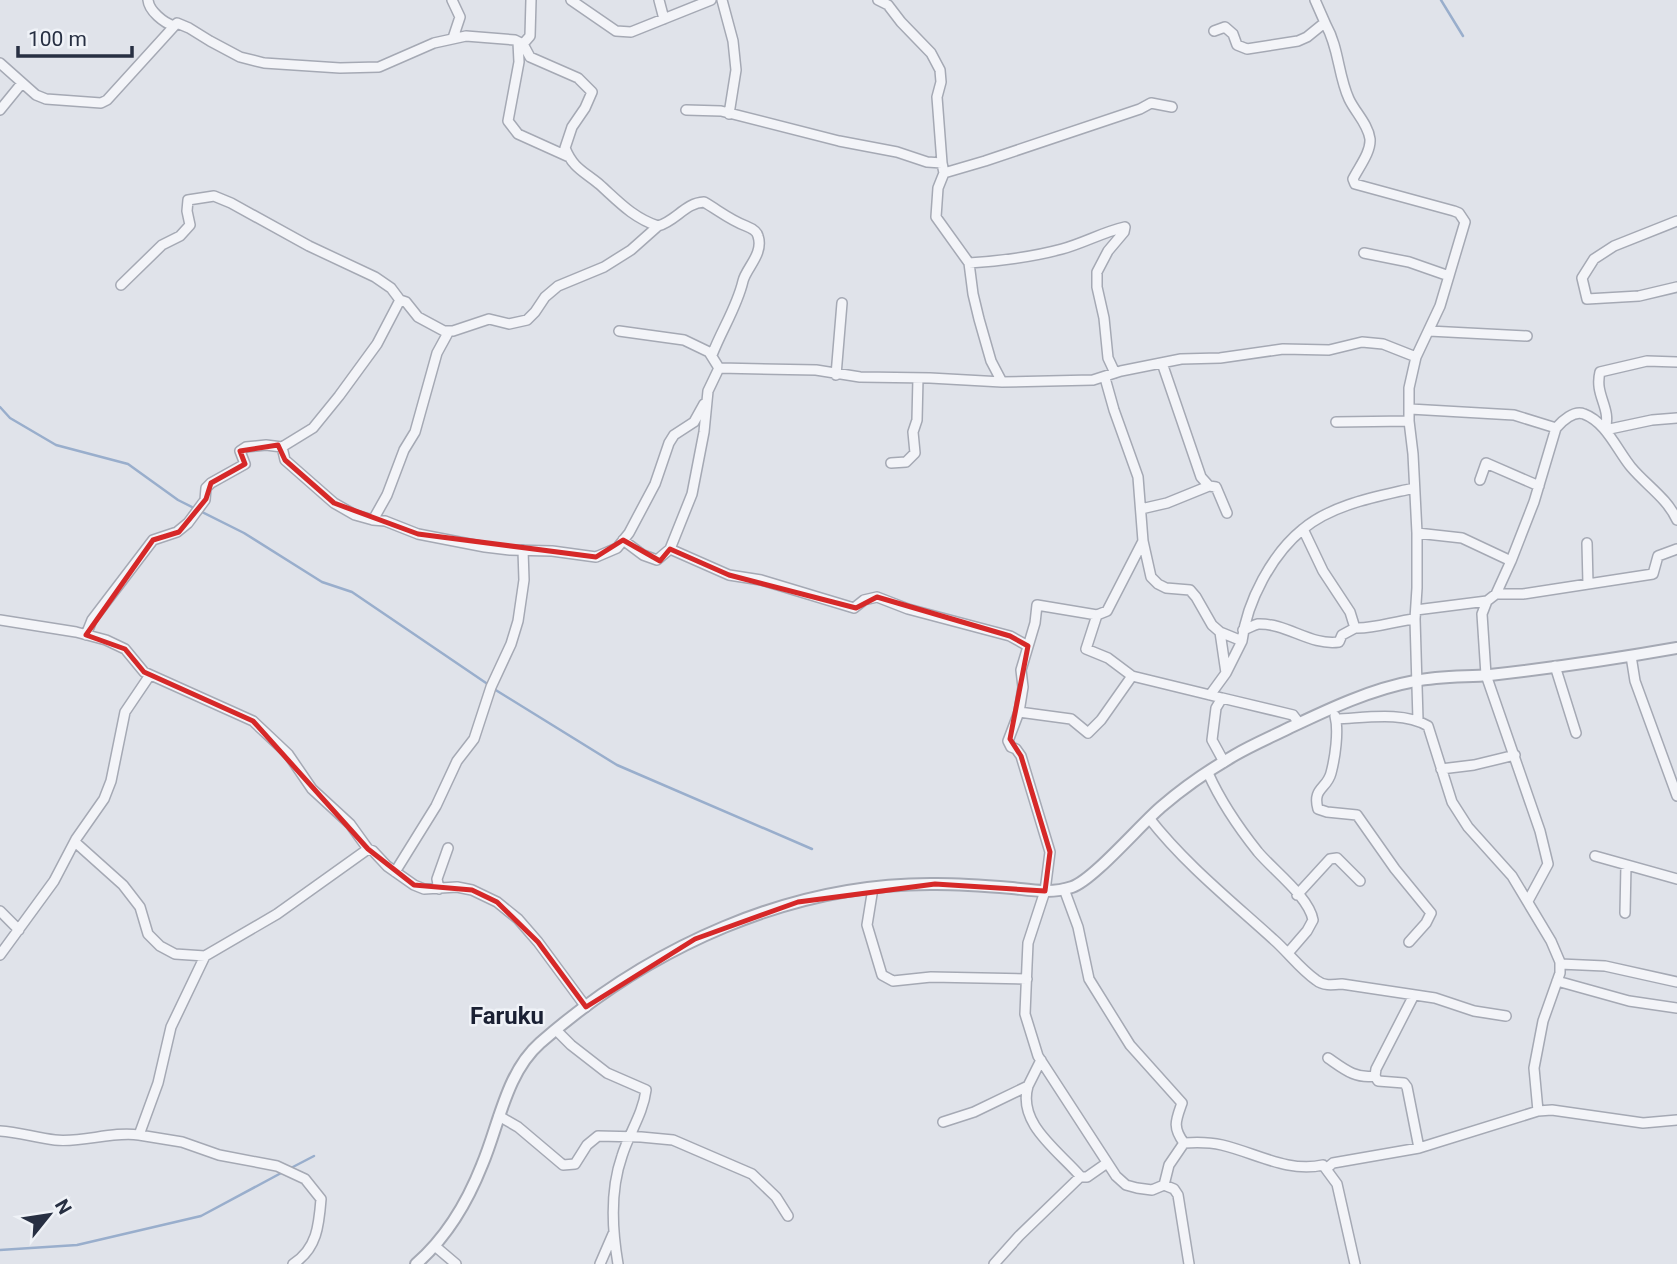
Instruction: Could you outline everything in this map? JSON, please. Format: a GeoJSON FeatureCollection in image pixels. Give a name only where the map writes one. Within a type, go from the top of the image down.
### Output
{"type":"FeatureCollection","features":[{"type":"Feature","properties":{"kind":"street"},"geometry":{"type":"LineString","coordinates":[[148,0],[149,6],[167,24],[174,26]]}},
{"type":"Feature","properties":{"kind":"street"},"geometry":{"type":"LineString","coordinates":[[452,0],[460,17],[453,38]]}},
{"type":"Feature","properties":{"kind":"street"},"geometry":{"type":"LineString","coordinates":[[531,0],[530,36],[521,43],[509,121],[518,134],[569,157]]}},
{"type":"Feature","properties":{"kind":"street"},"geometry":{"type":"LineString","coordinates":[[571,0],[616,31],[636,31],[711,0]]}},
{"type":"Feature","properties":{"kind":"street"},"geometry":{"type":"LineString","coordinates":[[659,0],[664,19]]}},
{"type":"Feature","properties":{"kind":"street"},"geometry":{"type":"LineString","coordinates":[[722,0],[733,40],[736,70],[729,114]]}},
{"type":"Feature","properties":{"kind":"street"},"geometry":{"type":"LineString","coordinates":[[878,0],[888,5],[932,53],[940,70],[941,82],[937,97],[943,168],[938,188],[936,217],[970,263],[979,319],[992,361],[1002,382]]}},
{"type":"Feature","properties":{"kind":"street"},"geometry":{"type":"LineString","coordinates":[[1315,0],[1336,47],[1349,98],[1368,131],[1370,141],[1353,179],[1355,184],[1459,213],[1465,222],[1429,331],[1416,356],[1409,388],[1417,533],[1415,614],[1418,720]]}},
{"type":"Feature","properties":{"kind":"street"},"geometry":{"type":"LineString","coordinates":[[0,63],[36,95],[46,99],[102,103],[143,63],[174,26],[180,23],[240,57],[264,63],[328,68],[379,67],[434,43],[466,36],[521,43],[530,57],[578,78],[592,92],[572,127],[565,148],[577,169],[599,184],[615,201],[645,222],[658,226]]}},
{"type":"Feature","properties":{"kind":"street"},"geometry":{"type":"LineString","coordinates":[[1214,31],[1225,27],[1233,34],[1237,45],[1247,49],[1298,41],[1322,24],[1326,25]]}},
{"type":"Feature","properties":{"kind":"street"},"geometry":{"type":"LineString","coordinates":[[0,110],[22,83]]}},
{"type":"Feature","properties":{"kind":"street"},"geometry":{"type":"LineString","coordinates":[[686,110],[721,111],[839,141],[897,152],[943,168],[985,161],[1151,103],[1172,107]]}},
{"type":"Feature","properties":{"kind":"street"},"geometry":{"type":"LineString","coordinates":[[121,285],[162,245],[180,236],[190,225],[187,200],[214,196],[375,277],[391,288],[418,317],[449,331]]}},
{"type":"Feature","properties":{"kind":"street"},"geometry":{"type":"LineString","coordinates":[[373,520],[387,495],[404,450],[415,432],[437,353],[449,331],[480,320],[489,319],[509,324],[527,320],[545,297],[558,286],[604,267],[631,250],[658,226],[676,218],[689,205],[704,201],[731,220],[750,228],[759,237],[756,261],[743,279],[737,304],[723,327],[712,355]]}},
{"type":"Feature","properties":{"kind":"street"},"geometry":{"type":"LineString","coordinates":[[1677,221],[1614,246],[1594,259],[1582,278],[1587,299],[1639,296],[1677,288]]}},
{"type":"Feature","properties":{"kind":"street"},"geometry":{"type":"LineString","coordinates":[[970,263],[1024,257],[1063,249],[1101,233],[1125,227],[1097,272],[1108,358],[1115,373]]}},
{"type":"Feature","properties":{"kind":"street"},"geometry":{"type":"LineString","coordinates":[[1364,253],[1409,262],[1449,276]]}},
{"type":"Feature","properties":{"kind":"street"},"geometry":{"type":"LineString","coordinates":[[86,635],[92,620],[153,540],[180,531],[205,500],[206,488],[245,464],[240,451],[246,447],[266,445],[282,447],[313,428],[377,344],[400,300]]}},
{"type":"Feature","properties":{"kind":"street"},"geometry":{"type":"LineString","coordinates":[[836,375],[842,303]]}},
{"type":"Feature","properties":{"kind":"street"},"geometry":{"type":"LineString","coordinates":[[619,331],[684,340],[712,355],[719,368]]}},
{"type":"Feature","properties":{"kind":"street"},"geometry":{"type":"LineString","coordinates":[[1429,331],[1527,337]]}},
{"type":"Feature","properties":{"kind":"street"},"geometry":{"type":"LineString","coordinates":[[719,368],[816,370],[836,375],[1002,382],[1093,380],[1181,359],[1220,358],[1270,350],[1329,350],[1362,342],[1383,344],[1416,356]]}},
{"type":"Feature","properties":{"kind":"street"},"geometry":{"type":"LineString","coordinates":[[1605,430],[1608,419],[1597,383],[1600,372],[1647,362],[1677,362]]}},
{"type":"Feature","properties":{"kind":"street"},"geometry":{"type":"LineString","coordinates":[[1161,363],[1201,477],[1209,486]]}},
{"type":"Feature","properties":{"kind":"street"},"geometry":{"type":"LineString","coordinates":[[623,540],[643,555],[657,560],[670,549],[692,494],[707,400],[713,376],[719,368]]}},
{"type":"Feature","properties":{"kind":"street"},"geometry":{"type":"LineString","coordinates":[[891,463],[906,462],[915,453],[913,432],[917,420],[918,378]]}},
{"type":"Feature","properties":{"kind":"street"},"geometry":{"type":"LineString","coordinates":[[1105,378],[1138,477],[1143,541],[1151,576],[1166,588],[1190,590],[1212,625],[1220,632],[1242,641]]}},
{"type":"Feature","properties":{"kind":"street"},"geometry":{"type":"LineString","coordinates":[[282,447],[285,460],[334,503],[355,515],[385,521],[418,534],[485,547],[596,557],[617,548],[623,540],[655,484],[669,443],[674,435],[694,422],[707,400]]}},
{"type":"Feature","properties":{"kind":"street"},"geometry":{"type":"LineString","coordinates":[[1410,409],[1514,415],[1556,428]]}},
{"type":"Feature","properties":{"kind":"street"},"geometry":{"type":"LineString","coordinates":[[1243,630],[1256,624],[1287,630],[1328,644],[1339,642],[1342,635],[1355,628],[1369,629],[1415,614],[1487,601],[1496,594],[1511,561],[1539,486],[1556,428],[1563,420],[1578,413],[1585,414],[1605,430],[1631,467],[1676,514]]}},
{"type":"Feature","properties":{"kind":"street"},"geometry":{"type":"LineString","coordinates":[[1605,430],[1652,420],[1677,418]]}},
{"type":"Feature","properties":{"kind":"street"},"geometry":{"type":"LineString","coordinates":[[1336,422],[1409,421]]}},
{"type":"Feature","properties":{"kind":"street"},"geometry":{"type":"LineString","coordinates":[[1480,480],[1486,463],[1539,486]]}},
{"type":"Feature","properties":{"kind":"street"},"geometry":{"type":"LineString","coordinates":[[1141,509],[1167,503],[1209,486],[1216,487],[1227,513]]}},
{"type":"Feature","properties":{"kind":"street"},"geometry":{"type":"LineString","coordinates":[[1210,695],[1226,673],[1242,641],[1249,610],[1261,585],[1284,549],[1303,528],[1316,518],[1360,501],[1414,488]]}},
{"type":"Feature","properties":{"kind":"street"},"geometry":{"type":"LineString","coordinates":[[1303,528],[1323,571],[1350,612],[1355,628]]}},
{"type":"Feature","properties":{"kind":"street"},"geometry":{"type":"LineString","coordinates":[[1417,533],[1462,538],[1511,561]]}},
{"type":"Feature","properties":{"kind":"street"},"geometry":{"type":"LineString","coordinates":[[1143,541],[1107,611],[1097,615],[1037,605],[1035,623],[1021,670],[1023,687],[1019,712],[1008,741],[1021,756],[1049,852],[1045,891],[1028,943],[1026,1014],[1041,1060],[1087,1134],[1126,1185],[1152,1190],[1164,1185],[1174,1189],[1178,1195],[1189,1264]]}},
{"type":"Feature","properties":{"kind":"street"},"geometry":{"type":"LineString","coordinates":[[1587,543],[1588,584]]}},
{"type":"Feature","properties":{"kind":"street"},"geometry":{"type":"LineString","coordinates":[[670,549],[729,575],[761,580],[854,608],[864,600],[877,597],[908,609],[1010,636],[1028,646]]}},
{"type":"Feature","properties":{"kind":"street"},"geometry":{"type":"LineString","coordinates":[[1496,594],[1522,594],[1653,574],[1658,556],[1677,549]]}},
{"type":"Feature","properties":{"kind":"street"},"geometry":{"type":"LineString","coordinates":[[395,872],[436,806],[457,761],[474,739],[491,687],[511,644],[518,621],[524,580],[523,550]]}},
{"type":"Feature","properties":{"kind":"street"},"geometry":{"type":"LineString","coordinates":[[1487,601],[1482,614],[1486,675],[1541,831],[1548,864],[1528,901]]}},
{"type":"Feature","properties":{"kind":"street"},"geometry":{"type":"LineString","coordinates":[[1097,615],[1086,649],[1108,658],[1132,676],[1293,715],[1299,723]]}},
{"type":"Feature","properties":{"kind":"street"},"geometry":{"type":"LineString","coordinates":[[0,620],[106,640],[125,649],[144,672],[253,721],[293,760],[312,789],[350,824],[368,849],[395,872],[424,889],[457,887],[472,890],[497,902],[518,919],[586,1007]]}},
{"type":"Feature","properties":{"kind":"street"},"geometry":{"type":"LineString","coordinates":[[1220,632],[1226,673]]}},
{"type":"Feature","properties":{"kind":"street"},"geometry":{"type":"LineString","coordinates":[[416,1264],[436,1247],[450,1230],[482,1167],[518,1071],[536,1046],[631,975],[695,939],[755,915],[799,902],[873,888],[935,884],[1045,891],[1075,887],[1149,818],[1208,773],[1224,762],[1331,708],[1416,680],[1486,675],[1677,648]]}},
{"type":"Feature","properties":{"kind":"street"},"geometry":{"type":"LineString","coordinates":[[1631,656],[1636,681],[1677,796]]}},
{"type":"Feature","properties":{"kind":"street"},"geometry":{"type":"LineString","coordinates":[[1555,666],[1576,733]]}},
{"type":"Feature","properties":{"kind":"street"},"geometry":{"type":"LineString","coordinates":[[0,955],[54,881],[75,842],[104,799],[111,781],[125,712],[150,675]]}},
{"type":"Feature","properties":{"kind":"street"},"geometry":{"type":"LineString","coordinates":[[1019,712],[1071,719],[1088,733],[1101,720],[1132,676]]}},
{"type":"Feature","properties":{"kind":"street"},"geometry":{"type":"LineString","coordinates":[[1222,698],[1216,708],[1212,740],[1216,752],[1224,762]]}},
{"type":"Feature","properties":{"kind":"street"},"geometry":{"type":"LineString","coordinates":[[1331,708],[1336,719],[1331,776],[1315,800],[1318,809],[1357,814],[1395,869],[1431,913],[1409,942]]}},
{"type":"Feature","properties":{"kind":"street"},"geometry":{"type":"LineString","coordinates":[[1336,719],[1397,718],[1418,720],[1428,726],[1452,802],[1468,827],[1512,876],[1551,941],[1560,964],[1543,1021],[1534,1068],[1538,1111]]}},
{"type":"Feature","properties":{"kind":"street"},"geometry":{"type":"LineString","coordinates":[[1441,769],[1474,765],[1515,755]]}},
{"type":"Feature","properties":{"kind":"street"},"geometry":{"type":"LineString","coordinates":[[1208,773],[1225,808],[1244,834],[1309,906],[1313,920],[1288,953]]}},
{"type":"Feature","properties":{"kind":"street"},"geometry":{"type":"LineString","coordinates":[[1149,818],[1168,842],[1200,874],[1317,982],[1434,998],[1506,1016]]}},
{"type":"Feature","properties":{"kind":"street"},"geometry":{"type":"LineString","coordinates":[[75,842],[123,885],[140,907],[148,934],[160,946],[175,954],[205,956],[277,914],[368,849]]}},
{"type":"Feature","properties":{"kind":"street"},"geometry":{"type":"LineString","coordinates":[[439,889],[437,880],[448,848]]}},
{"type":"Feature","properties":{"kind":"street"},"geometry":{"type":"LineString","coordinates":[[1595,856],[1677,879]]}},
{"type":"Feature","properties":{"kind":"street"},"geometry":{"type":"LineString","coordinates":[[1297,895],[1330,859],[1337,858],[1360,881]]}},
{"type":"Feature","properties":{"kind":"street"},"geometry":{"type":"LineString","coordinates":[[1625,913],[1626,865]]}},
{"type":"Feature","properties":{"kind":"street"},"geometry":{"type":"LineString","coordinates":[[873,888],[867,925],[882,975],[893,981],[931,977],[1027,979]]}},
{"type":"Feature","properties":{"kind":"street"},"geometry":{"type":"LineString","coordinates":[[1065,889],[1078,927],[1089,979],[1130,1045],[1182,1103],[1175,1119],[1175,1127],[1184,1143]]}},
{"type":"Feature","properties":{"kind":"street"},"geometry":{"type":"LineString","coordinates":[[0,911],[19,930]]}},
{"type":"Feature","properties":{"kind":"street"},"geometry":{"type":"LineString","coordinates":[[139,1135],[158,1083],[171,1027],[205,956]]}},
{"type":"Feature","properties":{"kind":"street"},"geometry":{"type":"LineString","coordinates":[[1560,964],[1605,966],[1677,982]]}},
{"type":"Feature","properties":{"kind":"street"},"geometry":{"type":"LineString","coordinates":[[1557,981],[1629,1001],[1677,1008]]}},
{"type":"Feature","properties":{"kind":"street"},"geometry":{"type":"LineString","coordinates":[[1414,995],[1376,1069],[1375,1076],[1378,1081],[1404,1083],[1407,1087],[1419,1148]]}},
{"type":"Feature","properties":{"kind":"street"},"geometry":{"type":"LineString","coordinates":[[556,1030],[607,1073],[646,1090],[645,1101],[621,1157],[615,1189],[613,1234],[618,1264]]}},
{"type":"Feature","properties":{"kind":"street"},"geometry":{"type":"LineString","coordinates":[[1328,1058],[1353,1075],[1364,1078],[1375,1076]]}},
{"type":"Feature","properties":{"kind":"street"},"geometry":{"type":"LineString","coordinates":[[1041,1060],[1025,1096],[1026,1111],[1038,1131],[1080,1177]]}},
{"type":"Feature","properties":{"kind":"street"},"geometry":{"type":"LineString","coordinates":[[943,1122],[974,1112],[1028,1086]]}},
{"type":"Feature","properties":{"kind":"street"},"geometry":{"type":"LineString","coordinates":[[1327,1168],[1334,1163],[1419,1148],[1538,1111],[1552,1110],[1643,1123],[1677,1120]]}},
{"type":"Feature","properties":{"kind":"street"},"geometry":{"type":"LineString","coordinates":[[499,1116],[518,1127],[563,1165],[575,1164],[587,1145],[598,1136],[673,1140],[752,1174],[776,1197],[788,1216]]}},
{"type":"Feature","properties":{"kind":"street"},"geometry":{"type":"LineString","coordinates":[[0,1131],[20,1132],[57,1140],[122,1133],[139,1135],[182,1142],[219,1155],[277,1166],[304,1179],[321,1199],[318,1228],[305,1257],[293,1264]]}},
{"type":"Feature","properties":{"kind":"street"},"geometry":{"type":"LineString","coordinates":[[1184,1143],[1223,1145],[1293,1168],[1323,1165],[1337,1184],[1355,1264]]}},
{"type":"Feature","properties":{"kind":"street"},"geometry":{"type":"LineString","coordinates":[[1164,1185],[1169,1165],[1184,1143]]}},
{"type":"Feature","properties":{"kind":"street"},"geometry":{"type":"LineString","coordinates":[[994,1264],[1080,1177],[1087,1177],[1107,1163]]}},
{"type":"Feature","properties":{"kind":"street"},"geometry":{"type":"LineString","coordinates":[[600,1264],[613,1234]]}},
{"type":"Feature","properties":{"kind":"street"},"geometry":{"type":"LineString","coordinates":[[436,1247],[456,1264]]}},
{"type":"Feature","properties":{"kind":"highlighted area"},"geometry":{"type":"Polygon","coordinates":[[[278,445],[285,460],[334,503],[418,534],[596,557],[623,540],[660,561],[670,549],[729,575],[856,608],[877,597],[1010,636],[1028,646],[1010,739],[1021,756],[1050,852],[1045,891],[935,884],[798,902],[695,939],[586,1007],[538,942],[497,902],[472,890],[414,885],[368,849],[253,721],[144,672],[125,649],[86,635],[153,540],[179,532],[206,499],[211,483],[245,464],[240,451],[278,445]]]}},
{"type":"Feature","properties":{"kind":"waterway"},"geometry":{"type":"LineString","coordinates":[[1441,0],[1463,36]]}},
{"type":"Feature","properties":{"kind":"waterway"},"geometry":{"type":"LineString","coordinates":[[0,407],[10,418],[56,445],[128,464],[178,500],[244,533],[322,582],[352,592],[489,685]]}},
{"type":"Feature","properties":{"kind":"waterway"},"geometry":{"type":"LineString","coordinates":[[494,689],[617,765],[812,849]]}},
{"type":"Feature","properties":{"kind":"waterway"},"geometry":{"type":"LineString","coordinates":[[289,1169],[314,1156]]}},
{"type":"Feature","properties":{"kind":"waterway"},"geometry":{"type":"LineString","coordinates":[[0,1250],[77,1245],[201,1216],[283,1172]]}},
{"type":"Feature","properties":{"kind":"district","name":"Faruku"},"geometry":{"type":"Point","coordinates":[507,1016]}}]}
